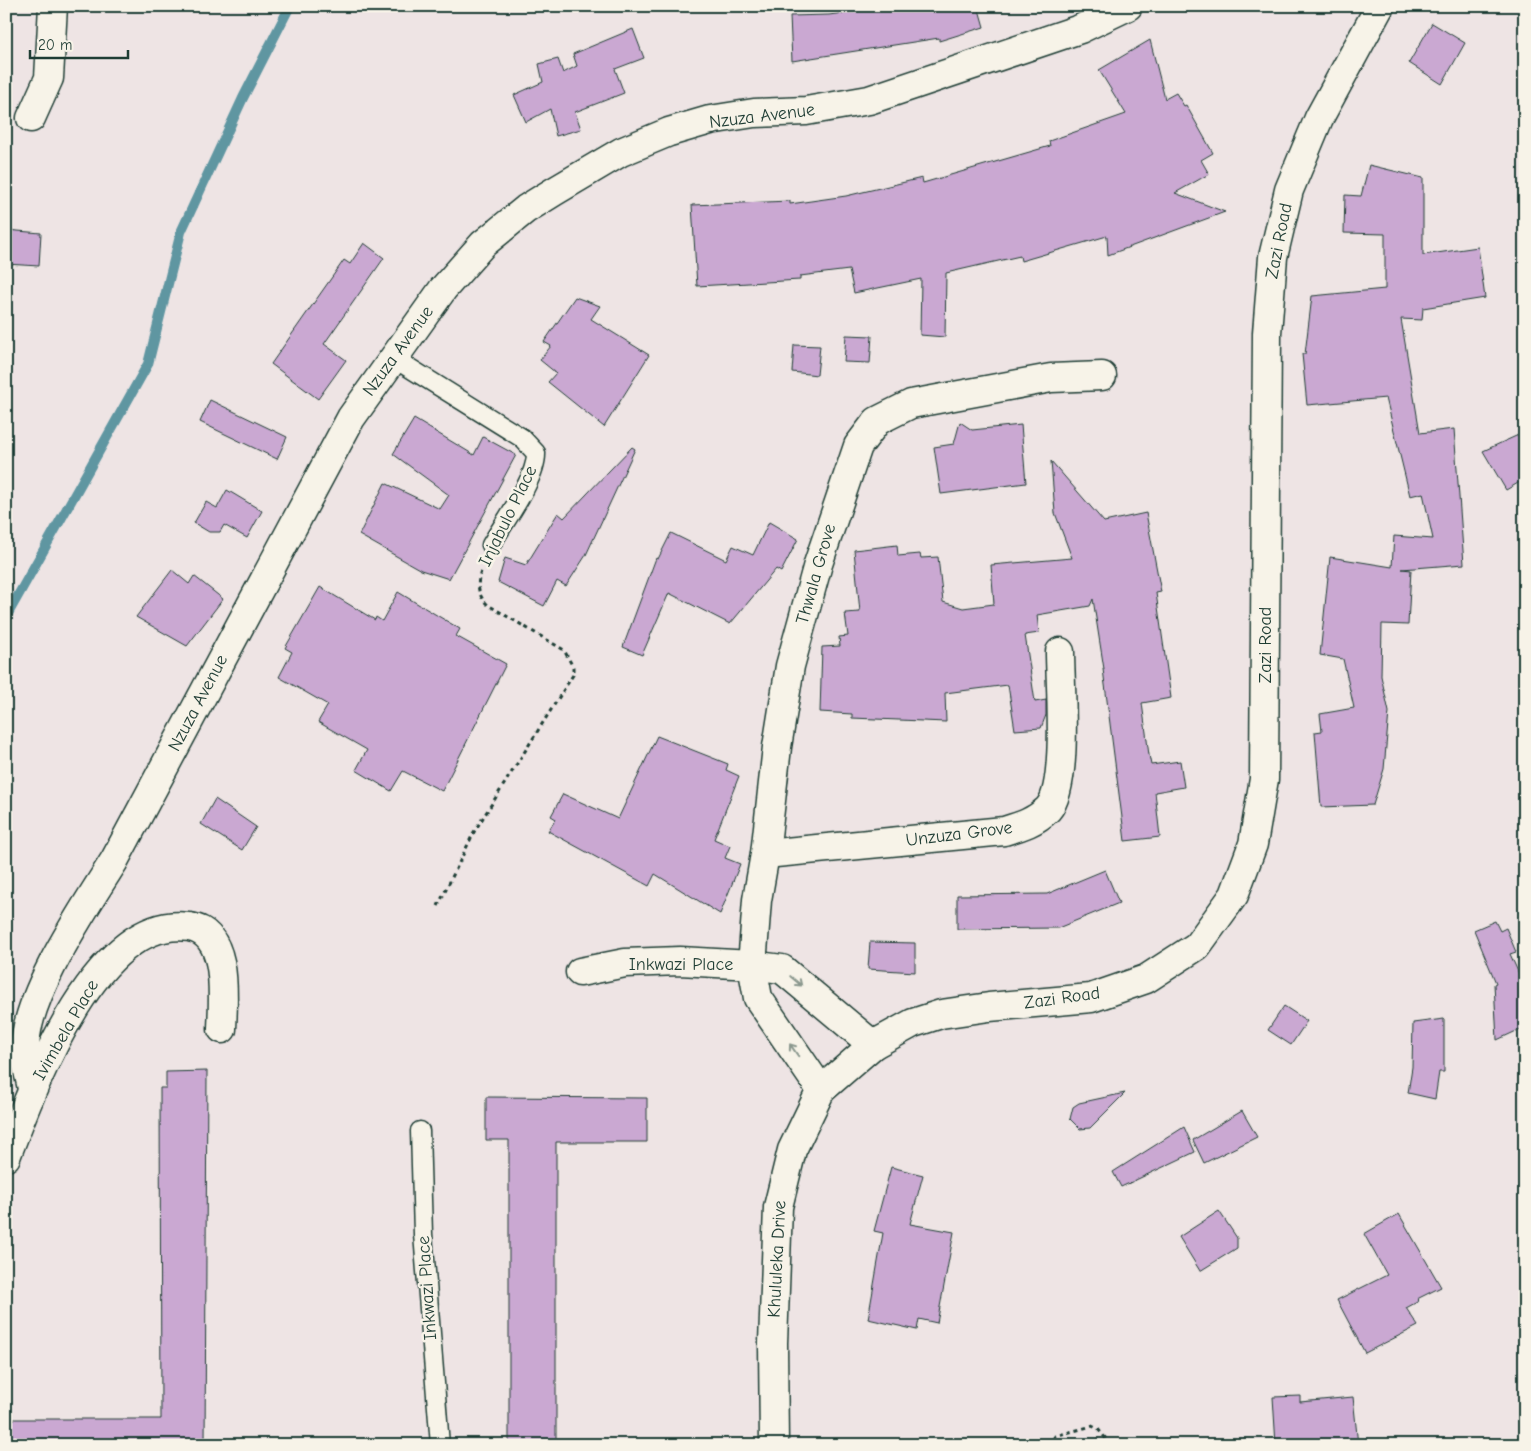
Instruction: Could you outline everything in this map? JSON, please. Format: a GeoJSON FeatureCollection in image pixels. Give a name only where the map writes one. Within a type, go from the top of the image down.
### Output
{"type":"FeatureCollection","features":[{"type":"Feature","properties":{"kind":"street"},"geometry":{"type":"LineString","coordinates":[[31,118],[49,78],[53,6]]}},
{"type":"Feature","properties":{"kind":"street","name":"Nzuza Avenue"},"geometry":{"type":"LineString","coordinates":[[32,1089],[25,1050],[32,1010],[71,929],[114,861],[350,418],[392,357],[443,289],[483,244],[526,209],[621,152],[669,132],[710,120],[754,113],[806,111],[869,100],[1080,28],[1128,6]]}},
{"type":"Feature","properties":{"kind":"street","name":"Zazi Road"},"geometry":{"type":"LineString","coordinates":[[873,1045],[913,1023],[941,1014],[989,1007],[1091,998],[1146,979],[1197,946],[1234,895],[1253,844],[1264,779],[1267,333],[1273,257],[1289,190],[1318,118],[1380,6]]}},
{"type":"Feature","properties":{"kind":"street","name":"Thwala Grove"},"geometry":{"type":"LineString","coordinates":[[822,1090],[758,998],[752,964],[757,900],[766,854],[777,747],[790,666],[818,564],[858,446],[877,421],[911,404],[1052,378],[1102,376]]}},
{"type":"Feature","properties":{"kind":"street","name":"Unzuza Grove"},"geometry":{"type":"LineString","coordinates":[[766,854],[1004,831],[1032,823],[1049,808],[1059,783],[1061,734],[1060,652]]}},
{"type":"Feature","properties":{"kind":"street","name":"Ivimbela Place"},"geometry":{"type":"LineString","coordinates":[[6,1157],[32,1089],[69,1017],[95,976],[124,948],[154,930],[179,925],[196,928],[210,937],[220,958],[223,989],[222,1029]]}},
{"type":"Feature","properties":{"kind":"street","name":"Inkwazi Place"},"geometry":{"type":"LineString","coordinates":[[580,972],[625,963],[680,961],[752,964]]}},
{"type":"Feature","properties":{"kind":"street"},"geometry":{"type":"LineString","coordinates":[[752,964],[782,969],[873,1045]]}},
{"type":"Feature","properties":{"kind":"street","name":"Khululeka Drive"},"geometry":{"type":"LineString","coordinates":[[774,1445],[773,1325],[778,1207],[792,1150],[822,1090],[873,1045]]}},
{"type":"Feature","properties":{"kind":"lane","name":"Injabulo Place"},"geometry":{"type":"LineString","coordinates":[[392,357],[522,438],[536,453],[536,462],[529,477],[491,545]]}},
{"type":"Feature","properties":{"kind":"lane","name":"Inkwazi Place"},"geometry":{"type":"LineString","coordinates":[[420,1131],[423,1234],[440,1445]]}},
{"type":"Feature","properties":{"kind":"path","name":"Injabulo Place"},"geometry":{"type":"LineString","coordinates":[[438,906],[474,832],[573,675],[574,667],[564,650],[488,605],[482,599],[478,590],[479,575],[491,545]]}},
{"type":"Feature","properties":{"kind":"path"},"geometry":{"type":"LineString","coordinates":[[1049,1445],[1055,1436],[1092,1426],[1098,1429],[1111,1445]]}},
{"type":"Feature","properties":{"kind":"building"},"geometry":{"type":"Polygon","coordinates":[[[896,6],[978,6],[984,27],[939,41],[939,38],[792,61],[790,16],[829,15],[896,6]]]}},
{"type":"Feature","properties":{"kind":"building"},"geometry":{"type":"Polygon","coordinates":[[[1432,23],[1465,43],[1442,84],[1409,63],[1432,23]]]}},
{"type":"Feature","properties":{"kind":"building"},"geometry":{"type":"Polygon","coordinates":[[[633,29],[644,58],[615,69],[624,93],[575,112],[581,129],[556,136],[550,109],[526,122],[514,95],[543,82],[539,64],[558,59],[563,73],[577,66],[573,54],[633,29]]]}},
{"type":"Feature","properties":{"kind":"building"},"geometry":{"type":"Polygon","coordinates":[[[1150,40],[1165,99],[1176,93],[1184,106],[1186,105],[1213,153],[1201,160],[1209,174],[1175,193],[1225,212],[1108,255],[1107,236],[1021,261],[1020,256],[946,273],[945,337],[920,335],[921,279],[854,293],[849,270],[800,276],[800,280],[697,286],[692,205],[790,201],[790,204],[846,196],[922,178],[923,183],[1050,146],[1049,141],[1126,114],[1099,70],[1150,40]]]}},
{"type":"Feature","properties":{"kind":"building"},"geometry":{"type":"Polygon","coordinates":[[[1369,165],[1423,178],[1423,255],[1478,247],[1485,298],[1423,308],[1422,320],[1401,319],[1420,433],[1454,429],[1464,564],[1402,569],[1411,570],[1408,625],[1382,624],[1381,676],[1389,712],[1384,769],[1373,805],[1321,807],[1315,732],[1322,731],[1320,714],[1354,708],[1343,659],[1320,655],[1330,557],[1392,567],[1394,536],[1433,539],[1423,493],[1410,496],[1386,398],[1307,405],[1302,354],[1305,354],[1312,296],[1385,289],[1385,234],[1344,233],[1345,195],[1361,196],[1369,165]]]}},
{"type":"Feature","properties":{"kind":"building"},"geometry":{"type":"Polygon","coordinates":[[[6,230],[41,233],[39,266],[6,264],[6,230]]]}},
{"type":"Feature","properties":{"kind":"building"},"geometry":{"type":"Polygon","coordinates":[[[364,243],[384,258],[324,344],[346,360],[318,399],[271,364],[344,260],[350,264],[364,243]]]}},
{"type":"Feature","properties":{"kind":"building"},"geometry":{"type":"Polygon","coordinates":[[[575,297],[600,306],[591,319],[649,355],[604,427],[548,382],[556,373],[540,360],[551,346],[544,342],[575,297]]]}},
{"type":"Feature","properties":{"kind":"building"},"geometry":{"type":"Polygon","coordinates":[[[846,335],[872,336],[870,363],[844,362],[846,335]]]}},
{"type":"Feature","properties":{"kind":"building"},"geometry":{"type":"Polygon","coordinates":[[[794,345],[820,346],[817,375],[792,372],[794,345]]]}},
{"type":"Feature","properties":{"kind":"building"},"geometry":{"type":"Polygon","coordinates":[[[210,400],[287,437],[277,459],[200,422],[210,400]]]}},
{"type":"Feature","properties":{"kind":"building"},"geometry":{"type":"Polygon","coordinates":[[[414,419],[474,455],[483,437],[516,455],[449,579],[421,570],[359,535],[385,483],[440,509],[449,495],[393,454],[414,419]]]}},
{"type":"Feature","properties":{"kind":"building"},"geometry":{"type":"Polygon","coordinates":[[[960,422],[972,430],[1021,425],[1026,483],[941,494],[934,447],[954,444],[960,422]]]}},
{"type":"Feature","properties":{"kind":"building"},"geometry":{"type":"Polygon","coordinates":[[[1525,432],[1525,479],[1506,490],[1483,451],[1525,432]]]}},
{"type":"Feature","properties":{"kind":"building"},"geometry":{"type":"Polygon","coordinates":[[[632,447],[635,449],[586,555],[566,586],[557,581],[544,606],[498,582],[505,558],[526,565],[558,513],[564,518],[632,447]]]}},
{"type":"Feature","properties":{"kind":"building"},"geometry":{"type":"Polygon","coordinates":[[[1051,461],[1104,522],[1146,513],[1161,592],[1156,593],[1171,698],[1142,703],[1149,755],[1151,765],[1180,761],[1184,787],[1155,792],[1160,837],[1125,841],[1104,669],[1093,599],[1090,606],[1037,615],[1039,633],[1025,635],[1035,702],[1046,700],[1046,715],[1041,728],[1015,730],[1008,685],[945,693],[946,722],[852,718],[852,714],[820,712],[822,647],[840,646],[839,637],[848,636],[845,613],[860,612],[854,550],[897,545],[898,556],[920,554],[921,558],[938,557],[943,602],[963,608],[994,604],[991,565],[1072,558],[1055,513],[1051,461]]]}},
{"type":"Feature","properties":{"kind":"building"},"geometry":{"type":"Polygon","coordinates":[[[227,490],[262,511],[247,538],[224,525],[220,532],[209,532],[194,523],[206,502],[217,508],[227,490]]]}},
{"type":"Feature","properties":{"kind":"building"},"geometry":{"type":"Polygon","coordinates":[[[769,522],[798,539],[781,572],[776,569],[730,624],[669,593],[642,655],[623,647],[656,558],[658,559],[671,533],[726,560],[733,546],[753,555],[769,522]]]}},
{"type":"Feature","properties":{"kind":"building"},"geometry":{"type":"Polygon","coordinates":[[[172,570],[189,584],[194,576],[223,599],[187,646],[136,617],[172,570]]]}},
{"type":"Feature","properties":{"kind":"building"},"geometry":{"type":"Polygon","coordinates":[[[320,587],[375,620],[376,617],[382,621],[398,592],[460,629],[456,636],[506,664],[442,791],[403,771],[391,791],[356,770],[367,750],[318,722],[328,705],[279,677],[292,652],[285,648],[320,587]]]}},
{"type":"Feature","properties":{"kind":"building"},"geometry":{"type":"Polygon","coordinates":[[[657,736],[728,764],[726,770],[739,776],[714,839],[730,846],[725,858],[740,864],[720,914],[655,874],[649,886],[548,831],[556,819],[551,816],[563,794],[618,819],[657,736]]]}},
{"type":"Feature","properties":{"kind":"building"},"geometry":{"type":"Polygon","coordinates":[[[215,799],[256,827],[242,850],[201,824],[215,799]]]}},
{"type":"Feature","properties":{"kind":"building"},"geometry":{"type":"Polygon","coordinates":[[[1105,870],[1119,903],[1058,928],[957,929],[957,895],[1047,894],[1105,870]]]}},
{"type":"Feature","properties":{"kind":"building"},"geometry":{"type":"Polygon","coordinates":[[[1495,921],[1500,931],[1506,928],[1516,952],[1510,954],[1525,987],[1525,1027],[1497,1040],[1494,984],[1496,983],[1474,930],[1495,921]]]}},
{"type":"Feature","properties":{"kind":"building"},"geometry":{"type":"Polygon","coordinates":[[[870,942],[915,943],[915,972],[868,969],[870,942]]]}},
{"type":"Feature","properties":{"kind":"building"},"geometry":{"type":"Polygon","coordinates":[[[1284,1006],[1307,1021],[1291,1045],[1268,1030],[1284,1006]]]}},
{"type":"Feature","properties":{"kind":"building"},"geometry":{"type":"Polygon","coordinates":[[[1444,1019],[1444,1072],[1439,1072],[1435,1099],[1408,1093],[1412,1067],[1413,1023],[1444,1019]]]}},
{"type":"Feature","properties":{"kind":"building"},"geometry":{"type":"Polygon","coordinates":[[[207,1071],[205,1445],[6,1445],[6,1419],[161,1419],[160,1088],[166,1088],[166,1072],[207,1071]]]}},
{"type":"Feature","properties":{"kind":"building"},"geometry":{"type":"Polygon","coordinates":[[[1125,1093],[1090,1128],[1080,1129],[1070,1119],[1073,1107],[1079,1103],[1125,1093]]]}},
{"type":"Feature","properties":{"kind":"building"},"geometry":{"type":"Polygon","coordinates":[[[486,1097],[647,1098],[647,1142],[556,1142],[556,1445],[509,1445],[509,1140],[486,1140],[486,1097]]]}},
{"type":"Feature","properties":{"kind":"building"},"geometry":{"type":"Polygon","coordinates":[[[1242,1111],[1257,1137],[1204,1163],[1193,1140],[1242,1111]]]}},
{"type":"Feature","properties":{"kind":"building"},"geometry":{"type":"Polygon","coordinates":[[[1184,1127],[1195,1152],[1121,1187],[1113,1172],[1184,1127]]]}},
{"type":"Feature","properties":{"kind":"building"},"geometry":{"type":"Polygon","coordinates":[[[891,1167],[923,1175],[910,1224],[954,1232],[937,1323],[919,1319],[917,1330],[868,1319],[883,1233],[874,1231],[891,1167]]]}},
{"type":"Feature","properties":{"kind":"building"},"geometry":{"type":"Polygon","coordinates":[[[1219,1211],[1237,1238],[1237,1248],[1200,1271],[1179,1237],[1219,1211]]]}},
{"type":"Feature","properties":{"kind":"building"},"geometry":{"type":"Polygon","coordinates":[[[1399,1214],[1441,1287],[1417,1299],[1419,1301],[1406,1308],[1418,1326],[1365,1353],[1337,1300],[1387,1275],[1364,1234],[1399,1214]]]}},
{"type":"Feature","properties":{"kind":"building"},"geometry":{"type":"Polygon","coordinates":[[[1300,1396],[1300,1402],[1353,1397],[1358,1445],[1276,1445],[1273,1397],[1300,1396]]]}},
{"type":"Feature","properties":{"kind":"waterway"},"geometry":{"type":"LineString","coordinates":[[6,617],[148,364],[181,232],[243,98],[290,6]]}}]}
